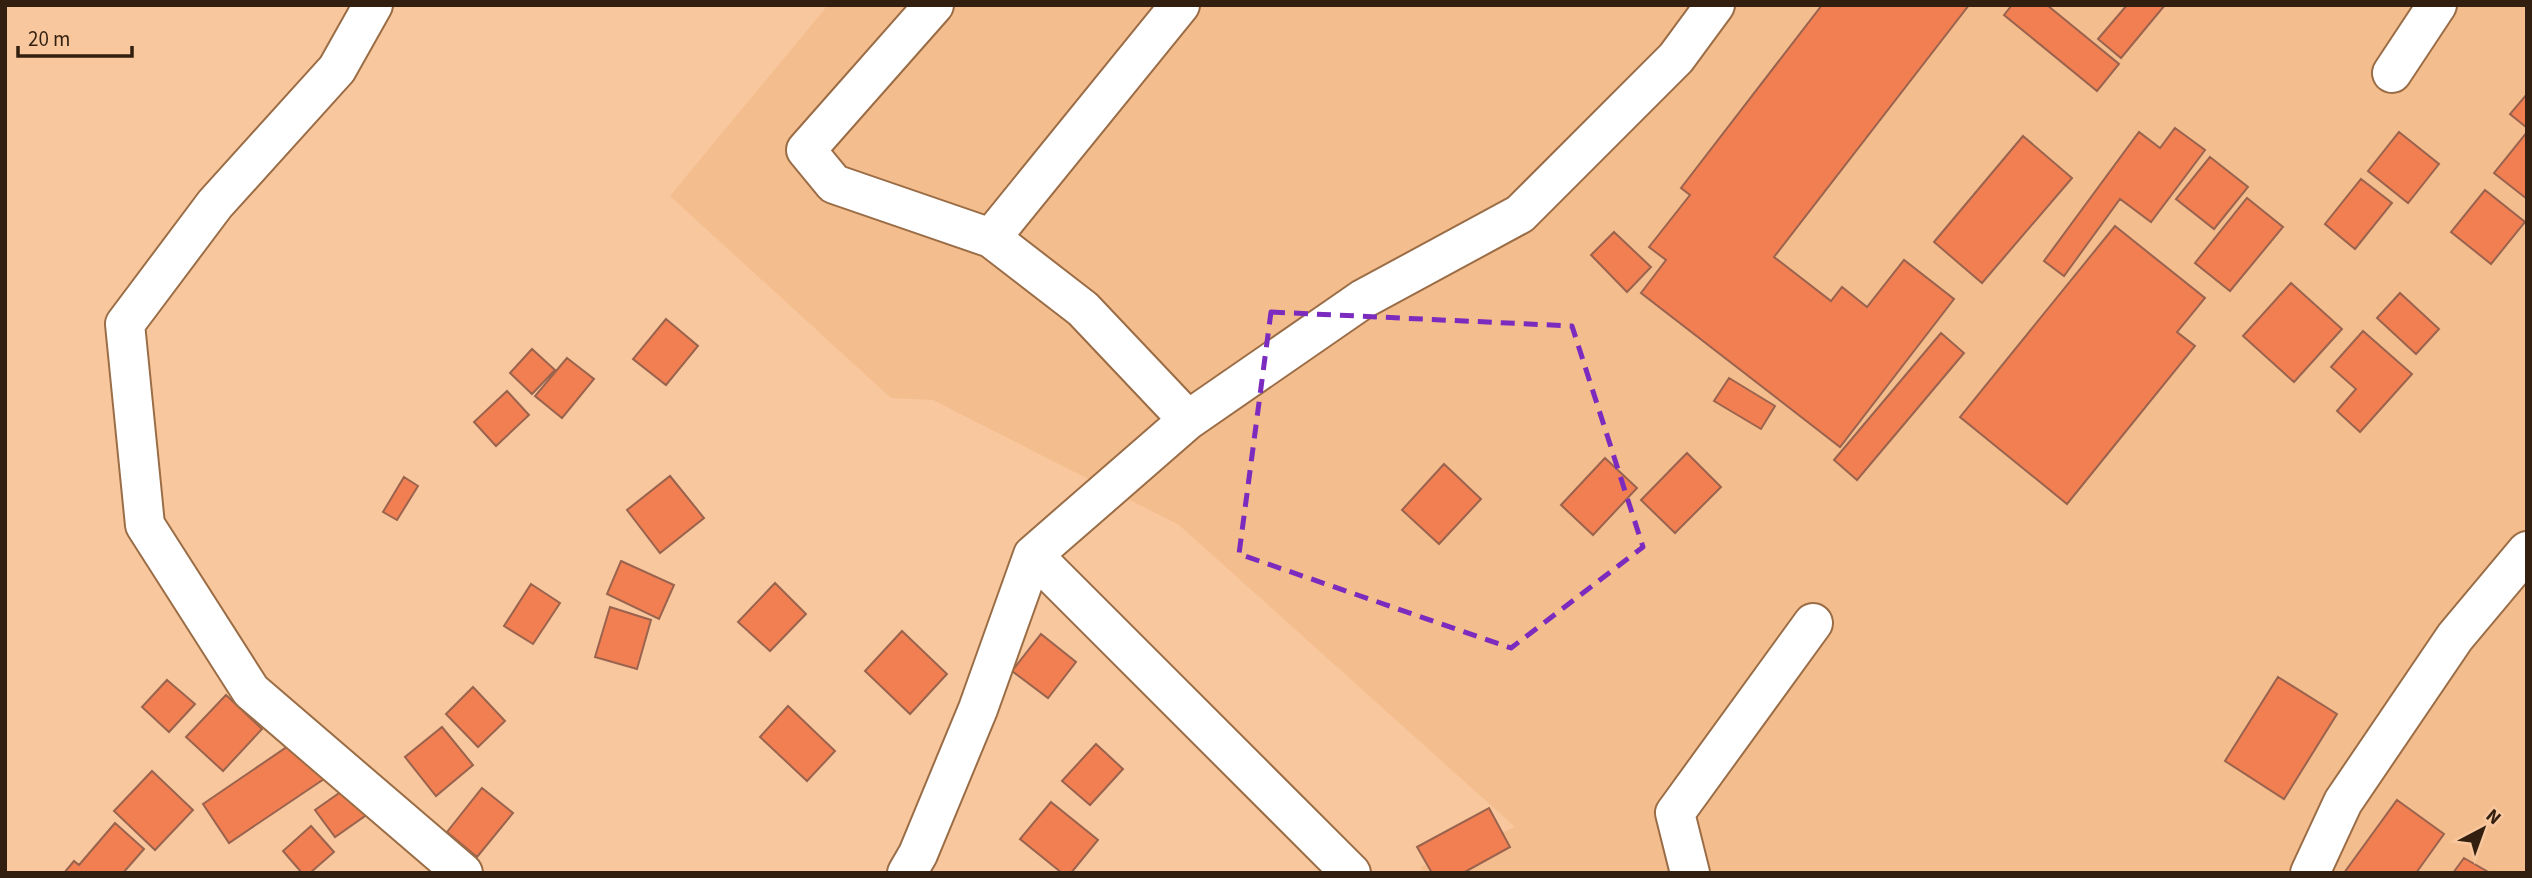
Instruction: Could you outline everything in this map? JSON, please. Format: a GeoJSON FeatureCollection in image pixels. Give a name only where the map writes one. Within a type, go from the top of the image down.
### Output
{"type":"FeatureCollection","features":[{"type":"Feature","properties":{"kind":"street"},"geometry":{"type":"LineString","coordinates":[[373,5],[338,69],[215,204],[125,324],[145,524],[251,691],[463,873]]}},
{"type":"Feature","properties":{"kind":"street"},"geometry":{"type":"LineString","coordinates":[[934,5],[806,150],[834,184],[991,237],[1083,309],[1188,420]]}},
{"type":"Feature","properties":{"kind":"street"},"geometry":{"type":"LineString","coordinates":[[991,237],[1181,5]]}},
{"type":"Feature","properties":{"kind":"street"},"geometry":{"type":"LineString","coordinates":[[907,873],[918,854],[978,709],[1033,555],[1188,420],[1363,299],[1520,214],[1676,58],[1715,5]]}},
{"type":"Feature","properties":{"kind":"street"},"geometry":{"type":"LineString","coordinates":[[2392,73],[2437,5]]}},
{"type":"Feature","properties":{"kind":"street"},"geometry":{"type":"LineString","coordinates":[[2310,873],[2350,791],[2455,637],[2527,551]]}},
{"type":"Feature","properties":{"kind":"street"},"geometry":{"type":"LineString","coordinates":[[1033,555],[1350,873]]}},
{"type":"Feature","properties":{"kind":"street"},"geometry":{"type":"LineString","coordinates":[[1690,873],[1675,813],[1813,623]]}},
{"type":"Feature","properties":{"kind":"highlighted area"},"geometry":{"type":"Polygon","coordinates":[[[1271,312],[1572,326],[1643,547],[1511,648],[1239,554],[1271,312]]]}},
{"type":"Feature","properties":{"kind":"shaded area"},"geometry":{"type":"Polygon","coordinates":[[[828,5],[2527,5],[2527,873],[1425,873],[1420,867],[1515,827],[1179,525],[933,400],[891,398],[670,196],[828,5]]]}},
{"type":"Feature","properties":{"kind":"building"},"geometry":{"type":"Polygon","coordinates":[[[1822,5],[1969,5],[1774,257],[1831,301],[1842,287],[1867,307],[1904,260],[1954,299],[1840,447],[1641,293],[1666,260],[1649,247],[1690,195],[1681,188],[1822,5]]]}},
{"type":"Feature","properties":{"kind":"building"},"geometry":{"type":"Polygon","coordinates":[[[2012,5],[2047,5],[2119,64],[2097,91],[2004,15],[2012,5]]]}},
{"type":"Feature","properties":{"kind":"building"},"geometry":{"type":"Polygon","coordinates":[[[2127,5],[2165,5],[2121,58],[2098,39],[2127,5]]]}},
{"type":"Feature","properties":{"kind":"building"},"geometry":{"type":"Polygon","coordinates":[[[2527,94],[2527,128],[2510,114],[2527,94]]]}},
{"type":"Feature","properties":{"kind":"building"},"geometry":{"type":"Polygon","coordinates":[[[2175,128],[2205,150],[2151,222],[2120,199],[2064,276],[2044,261],[2139,132],[2160,148],[2175,128]]]}},
{"type":"Feature","properties":{"kind":"building"},"geometry":{"type":"Polygon","coordinates":[[[2399,132],[2439,164],[2408,203],[2368,171],[2399,132]]]}},
{"type":"Feature","properties":{"kind":"building"},"geometry":{"type":"Polygon","coordinates":[[[2527,132],[2527,199],[2494,173],[2527,132]]]}},
{"type":"Feature","properties":{"kind":"building"},"geometry":{"type":"Polygon","coordinates":[[[2023,136],[2072,178],[1982,283],[1934,242],[2023,136]]]}},
{"type":"Feature","properties":{"kind":"building"},"geometry":{"type":"Polygon","coordinates":[[[2210,157],[2248,187],[2214,229],[2176,199],[2210,157]]]}},
{"type":"Feature","properties":{"kind":"building"},"geometry":{"type":"Polygon","coordinates":[[[2361,179],[2392,203],[2355,249],[2325,224],[2361,179]]]}},
{"type":"Feature","properties":{"kind":"building"},"geometry":{"type":"Polygon","coordinates":[[[2485,190],[2525,222],[2491,264],[2451,232],[2485,190]]]}},
{"type":"Feature","properties":{"kind":"building"},"geometry":{"type":"Polygon","coordinates":[[[2247,198],[2283,227],[2230,291],[2195,263],[2247,198]]]}},
{"type":"Feature","properties":{"kind":"building"},"geometry":{"type":"Polygon","coordinates":[[[2115,226],[2205,298],[2177,332],[2195,346],[2067,504],[1960,417],[2115,226]]]}},
{"type":"Feature","properties":{"kind":"building"},"geometry":{"type":"Polygon","coordinates":[[[1614,232],[1651,267],[1627,292],[1591,255],[1614,232]]]}},
{"type":"Feature","properties":{"kind":"building"},"geometry":{"type":"Polygon","coordinates":[[[2291,283],[2342,329],[2294,382],[2243,336],[2291,283]]]}},
{"type":"Feature","properties":{"kind":"building"},"geometry":{"type":"Polygon","coordinates":[[[2400,293],[2439,329],[2416,354],[2377,318],[2400,293]]]}},
{"type":"Feature","properties":{"kind":"building"},"geometry":{"type":"Polygon","coordinates":[[[666,319],[698,346],[666,385],[633,359],[666,319]]]}},
{"type":"Feature","properties":{"kind":"building"},"geometry":{"type":"Polygon","coordinates":[[[2363,331],[2412,374],[2360,432],[2337,411],[2356,389],[2331,367],[2363,331]]]}},
{"type":"Feature","properties":{"kind":"building"},"geometry":{"type":"Polygon","coordinates":[[[1941,333],[1964,353],[1857,480],[1834,460],[1941,333]]]}},
{"type":"Feature","properties":{"kind":"building"},"geometry":{"type":"Polygon","coordinates":[[[532,349],[555,370],[532,394],[510,373],[532,349]]]}},
{"type":"Feature","properties":{"kind":"building"},"geometry":{"type":"Polygon","coordinates":[[[567,358],[594,379],[562,418],[535,396],[567,358]]]}},
{"type":"Feature","properties":{"kind":"building"},"geometry":{"type":"Polygon","coordinates":[[[1729,378],[1775,406],[1761,429],[1714,401],[1729,378]]]}},
{"type":"Feature","properties":{"kind":"building"},"geometry":{"type":"Polygon","coordinates":[[[507,391],[529,415],[496,446],[474,422],[507,391]]]}},
{"type":"Feature","properties":{"kind":"building"},"geometry":{"type":"Polygon","coordinates":[[[1687,453],[1721,487],[1675,533],[1641,500],[1687,453]]]}},
{"type":"Feature","properties":{"kind":"building"},"geometry":{"type":"Polygon","coordinates":[[[1605,458],[1637,488],[1593,535],[1561,505],[1605,458]]]}},
{"type":"Feature","properties":{"kind":"building"},"geometry":{"type":"Polygon","coordinates":[[[1444,464],[1481,499],[1439,544],[1402,510],[1444,464]]]}},
{"type":"Feature","properties":{"kind":"building"},"geometry":{"type":"Polygon","coordinates":[[[670,476],[704,518],[660,553],[627,510],[670,476]]]}},
{"type":"Feature","properties":{"kind":"building"},"geometry":{"type":"Polygon","coordinates":[[[404,477],[418,486],[397,520],[383,512],[404,477]]]}},
{"type":"Feature","properties":{"kind":"building"},"geometry":{"type":"Polygon","coordinates":[[[621,561],[674,585],[659,619],[607,594],[621,561]]]}},
{"type":"Feature","properties":{"kind":"building"},"geometry":{"type":"Polygon","coordinates":[[[775,583],[806,614],[770,651],[738,622],[775,583]]]}},
{"type":"Feature","properties":{"kind":"building"},"geometry":{"type":"Polygon","coordinates":[[[531,584],[560,603],[533,644],[504,626],[531,584]]]}},
{"type":"Feature","properties":{"kind":"building"},"geometry":{"type":"Polygon","coordinates":[[[610,607],[651,620],[637,669],[595,657],[610,607]]]}},
{"type":"Feature","properties":{"kind":"building"},"geometry":{"type":"Polygon","coordinates":[[[902,631],[947,674],[910,714],[865,671],[902,631]]]}},
{"type":"Feature","properties":{"kind":"building"},"geometry":{"type":"Polygon","coordinates":[[[1041,634],[1076,662],[1048,698],[1012,671],[1041,634]]]}},
{"type":"Feature","properties":{"kind":"building"},"geometry":{"type":"Polygon","coordinates":[[[2278,677],[2337,714],[2284,799],[2225,761],[2278,677]]]}},
{"type":"Feature","properties":{"kind":"building"},"geometry":{"type":"Polygon","coordinates":[[[167,680],[195,704],[169,732],[142,707],[167,680]]]}},
{"type":"Feature","properties":{"kind":"building"},"geometry":{"type":"Polygon","coordinates":[[[473,687],[505,721],[478,747],[446,714],[473,687]]]}},
{"type":"Feature","properties":{"kind":"building"},"geometry":{"type":"Polygon","coordinates":[[[226,695],[262,729],[223,771],[186,737],[226,695]]]}},
{"type":"Feature","properties":{"kind":"building"},"geometry":{"type":"Polygon","coordinates":[[[788,706],[835,751],[807,781],[760,737],[788,706]]]}},
{"type":"Feature","properties":{"kind":"building"},"geometry":{"type":"Polygon","coordinates":[[[442,727],[473,765],[436,796],[405,757],[442,727]]]}},
{"type":"Feature","properties":{"kind":"building"},"geometry":{"type":"Polygon","coordinates":[[[297,740],[324,779],[229,843],[203,804],[297,740]]]}},
{"type":"Feature","properties":{"kind":"building"},"geometry":{"type":"Polygon","coordinates":[[[1096,744],[1123,769],[1090,805],[1062,781],[1096,744]]]}},
{"type":"Feature","properties":{"kind":"building"},"geometry":{"type":"Polygon","coordinates":[[[152,771],[193,810],[155,850],[114,811],[152,771]]]}},
{"type":"Feature","properties":{"kind":"building"},"geometry":{"type":"Polygon","coordinates":[[[355,782],[375,809],[335,837],[315,810],[355,782]]]}},
{"type":"Feature","properties":{"kind":"building"},"geometry":{"type":"Polygon","coordinates":[[[482,788],[513,813],[477,857],[447,832],[482,788]]]}},
{"type":"Feature","properties":{"kind":"building"},"geometry":{"type":"Polygon","coordinates":[[[2397,800],[2444,834],[2416,873],[2344,873],[2397,800]]]}},
{"type":"Feature","properties":{"kind":"building"},"geometry":{"type":"Polygon","coordinates":[[[1051,802],[1098,840],[1071,873],[1062,873],[1020,839],[1051,802]]]}},
{"type":"Feature","properties":{"kind":"building"},"geometry":{"type":"Polygon","coordinates":[[[1489,808],[1510,847],[1463,873],[1432,873],[1417,847],[1489,808]]]}},
{"type":"Feature","properties":{"kind":"building"},"geometry":{"type":"Polygon","coordinates":[[[115,823],[144,849],[123,873],[64,873],[74,861],[79,865],[115,823]]]}},
{"type":"Feature","properties":{"kind":"building"},"geometry":{"type":"Polygon","coordinates":[[[311,826],[334,852],[310,873],[302,873],[283,851],[311,826]]]}},
{"type":"Feature","properties":{"kind":"building"},"geometry":{"type":"Polygon","coordinates":[[[2464,858],[2490,873],[2453,873],[2464,858]]]}}]}
